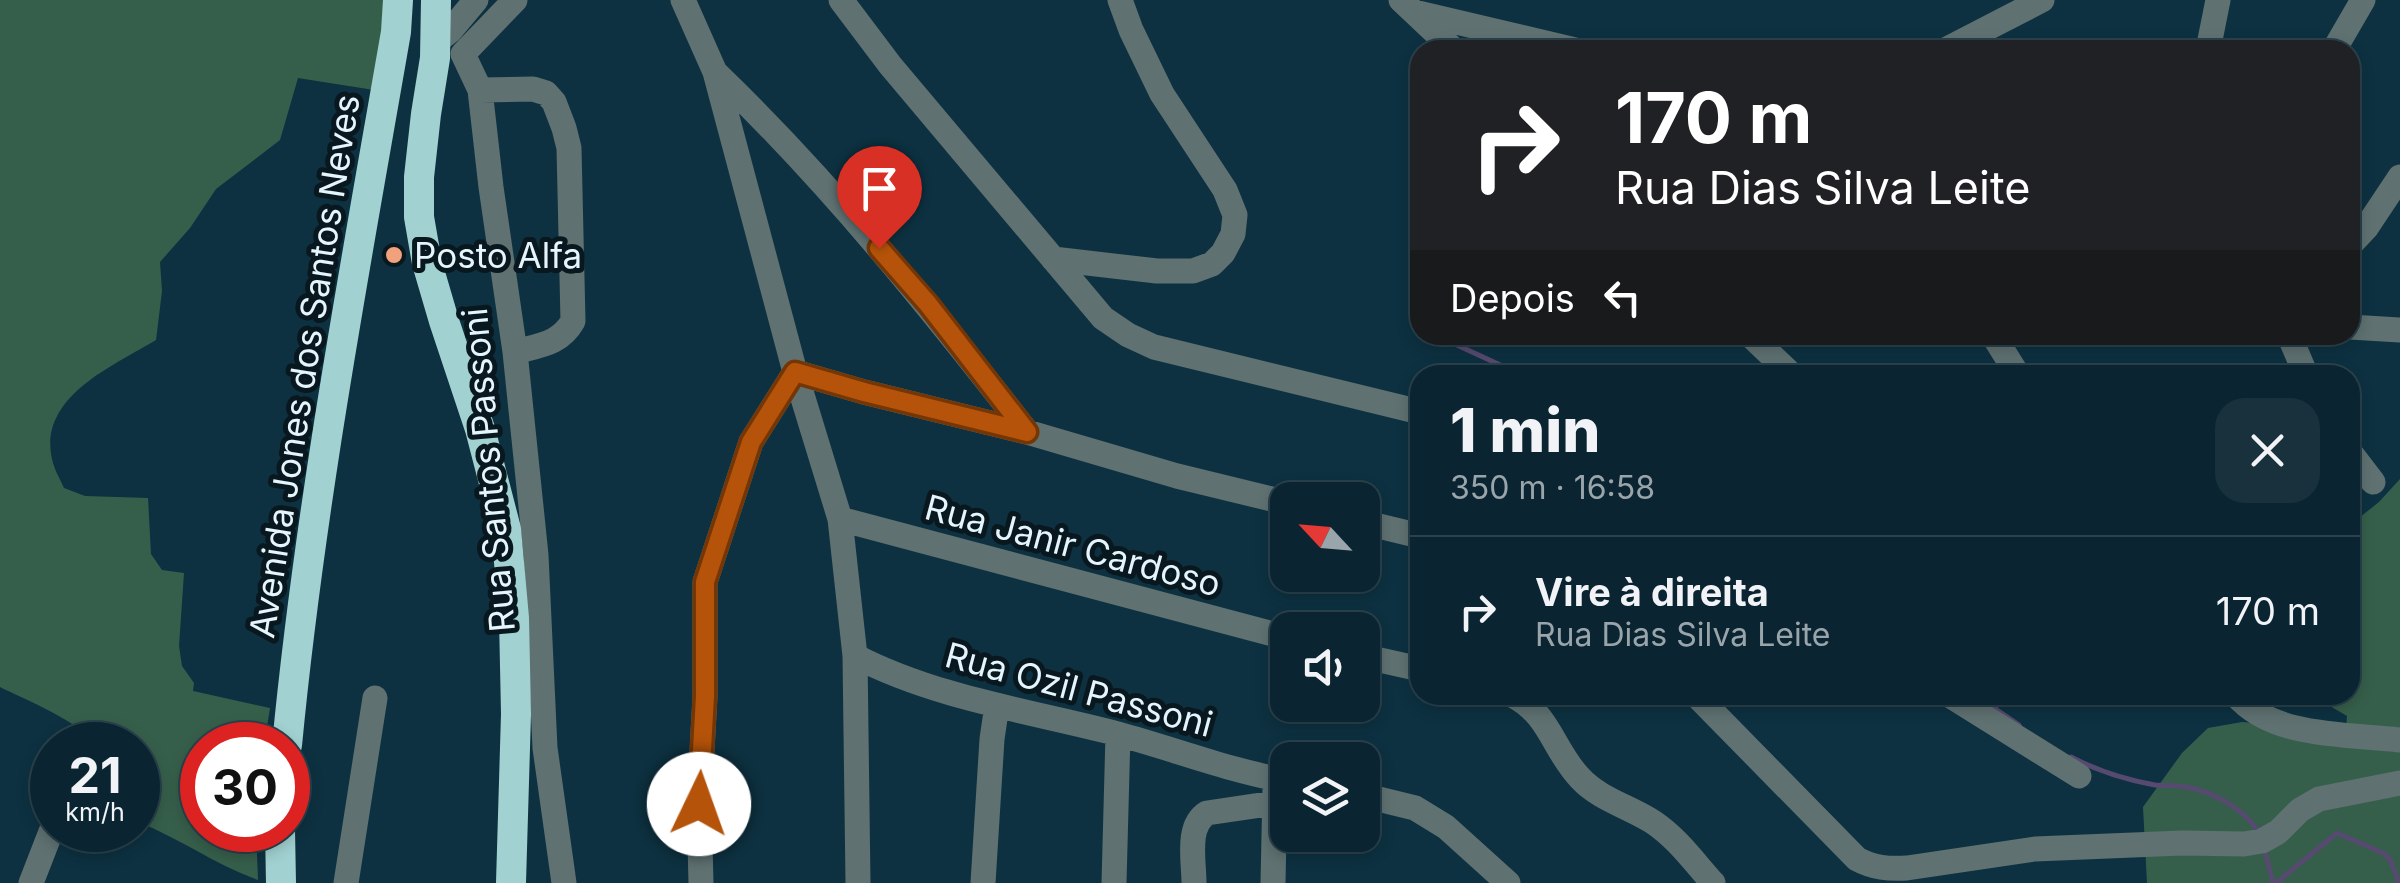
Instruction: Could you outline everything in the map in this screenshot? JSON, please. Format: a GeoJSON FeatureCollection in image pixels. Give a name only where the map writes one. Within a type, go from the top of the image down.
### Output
{"type":"FeatureCollection","features":[{"type":"Feature","properties":{"kind":"highway","name":"Avenida Jones dos Santos Neves"},"geometry":{"type":"LineString","coordinates":[[289,722],[335,390],[396,32],[398,0]]}},
{"type":"Feature","properties":{"kind":"highway"},"geometry":{"type":"LineString","coordinates":[[436,0],[445,51],[418,177],[419,217],[432,277],[480,429],[506,530],[514,618],[516,714],[511,883]]}},
{"type":"Feature","properties":{"kind":"highway"},"geometry":{"type":"LineString","coordinates":[[280,852],[281,883]]}},
{"type":"Feature","properties":{"kind":"street"},"geometry":{"type":"LineString","coordinates":[[445,51],[450,31],[476,0]]}},
{"type":"Feature","properties":{"kind":"street"},"geometry":{"type":"LineString","coordinates":[[445,51],[515,0]]}},
{"type":"Feature","properties":{"kind":"street"},"geometry":{"type":"LineString","coordinates":[[683,0],[714,72],[795,372],[840,520],[855,656],[858,883]]}},
{"type":"Feature","properties":{"kind":"street"},"geometry":{"type":"LineString","coordinates":[[841,0],[890,65],[1104,318],[1154,347],[1410,410]]}},
{"type":"Feature","properties":{"kind":"street"},"geometry":{"type":"LineString","coordinates":[[1053,259],[1193,272],[1212,264],[1224,253],[1233,234],[1235,215],[1225,190],[1162,94],[1120,0]]}},
{"type":"Feature","properties":{"kind":"street"},"geometry":{"type":"LineString","coordinates":[[1964,40],[2042,0]]}},
{"type":"Feature","properties":{"kind":"street"},"geometry":{"type":"LineString","coordinates":[[2210,40],[2218,0]]}},
{"type":"Feature","properties":{"kind":"street"},"geometry":{"type":"LineString","coordinates":[[2340,40],[2363,0]]}},
{"type":"Feature","properties":{"kind":"street"},"geometry":{"type":"LineString","coordinates":[[1407,6],[1443,40]]}},
{"type":"Feature","properties":{"kind":"street"},"geometry":{"type":"LineString","coordinates":[[1407,6],[1537,40]]}},
{"type":"Feature","properties":{"kind":"street","name":"Rua Santos Passoni"},"geometry":{"type":"LineString","coordinates":[[445,51],[480,90],[516,352],[536,554],[544,748],[564,883]]}},
{"type":"Feature","properties":{"kind":"street"},"geometry":{"type":"LineString","coordinates":[[714,72],[806,163],[855,219],[928,304],[1027,432]]}},
{"type":"Feature","properties":{"kind":"street"},"geometry":{"type":"LineString","coordinates":[[480,90],[532,89],[546,93],[554,102],[570,148],[573,320],[566,333],[553,341],[516,352]]}},
{"type":"Feature","properties":{"kind":"street"},"geometry":{"type":"LineString","coordinates":[[2360,234],[2400,177]]}},
{"type":"Feature","properties":{"kind":"street"},"geometry":{"type":"LineString","coordinates":[[2360,328],[2400,330]]}},
{"type":"Feature","properties":{"kind":"street"},"geometry":{"type":"LineString","coordinates":[[1760,345],[1782,365]]}},
{"type":"Feature","properties":{"kind":"street"},"geometry":{"type":"LineString","coordinates":[[795,372],[1270,499]]}},
{"type":"Feature","properties":{"kind":"street"},"geometry":{"type":"LineString","coordinates":[[700,883],[705,582],[751,442],[795,372]]}},
{"type":"Feature","properties":{"kind":"street"},"geometry":{"type":"LineString","coordinates":[[2360,465],[2373,482]]}},
{"type":"Feature","properties":{"kind":"street","name":"Rua Janir Cardoso"},"geometry":{"type":"LineString","coordinates":[[840,520],[1270,633]]}},
{"type":"Feature","properties":{"kind":"street"},"geometry":{"type":"LineString","coordinates":[[1380,526],[1410,534]]}},
{"type":"Feature","properties":{"kind":"street","name":"Rua Ozil Passoni"},"geometry":{"type":"LineString","coordinates":[[855,656],[882,670],[997,705],[1118,734],[1270,785]]}},
{"type":"Feature","properties":{"kind":"street"},"geometry":{"type":"LineString","coordinates":[[1380,660],[1410,667]]}},
{"type":"Feature","properties":{"kind":"street"},"geometry":{"type":"LineString","coordinates":[[346,883],[374,698]]}},
{"type":"Feature","properties":{"kind":"street"},"geometry":{"type":"LineString","coordinates":[[983,883],[997,705]]}},
{"type":"Feature","properties":{"kind":"street"},"geometry":{"type":"LineString","coordinates":[[1529,705],[1540,715],[1580,779],[1659,826],[1713,883]]}},
{"type":"Feature","properties":{"kind":"street"},"geometry":{"type":"LineString","coordinates":[[1706,705],[1857,859],[1887,869],[2035,850],[2244,844],[2262,841],[2278,832],[2300,810],[2319,799],[2400,784]]}},
{"type":"Feature","properties":{"kind":"street"},"geometry":{"type":"LineString","coordinates":[[1965,705],[2079,776]]}},
{"type":"Feature","properties":{"kind":"street"},"geometry":{"type":"LineString","coordinates":[[2244,705],[2262,717],[2302,729],[2400,740]]}},
{"type":"Feature","properties":{"kind":"street"},"geometry":{"type":"LineString","coordinates":[[1114,883],[1118,734]]}},
{"type":"Feature","properties":{"kind":"street"},"geometry":{"type":"LineString","coordinates":[[1194,883],[1195,823],[1206,813],[1270,791]]}},
{"type":"Feature","properties":{"kind":"street"},"geometry":{"type":"LineString","coordinates":[[1380,799],[1415,808],[1446,827],[1508,883]]}},
{"type":"Feature","properties":{"kind":"street"},"geometry":{"type":"LineString","coordinates":[[31,883],[43,852]]}},
{"type":"Feature","properties":{"kind":"street"},"geometry":{"type":"LineString","coordinates":[[1273,883],[1275,852]]}},
{"type":"Feature","properties":{"kind":"green space"},"geometry":{"type":"Polygon","coordinates":[[[0,0],[386,0],[374,90],[298,78],[280,140],[216,189],[190,228],[160,262],[162,291],[156,340],[83,386],[56,418],[51,437],[53,463],[64,488],[85,496],[148,498],[151,554],[162,570],[184,573],[179,646],[182,666],[194,683],[193,691],[270,708],[268,722],[180,722],[180,842],[160,832],[160,722],[69,722],[0,687],[0,0]]]}},
{"type":"Feature","properties":{"kind":"green space"},"geometry":{"type":"Polygon","coordinates":[[[2400,479],[2400,883],[2147,883],[2143,807],[2182,753],[2208,728],[2242,722],[2346,729],[2347,716],[2328,705],[2360,705],[2360,517],[2400,479]]]}},
{"type":"Feature","properties":{"kind":"green space"},"geometry":{"type":"Polygon","coordinates":[[[198,852],[257,852],[258,880],[198,852]]]}},
{"type":"Feature","properties":{"kind":"waterway"},"geometry":{"type":"LineString","coordinates":[[1457,345],[1500,365]]}},
{"type":"Feature","properties":{"kind":"waterway"},"geometry":{"type":"LineString","coordinates":[[1993,705],[2019,725]]}},
{"type":"Feature","properties":{"kind":"waterway"},"geometry":{"type":"LineString","coordinates":[[2071,757],[2134,780],[2214,795],[2235,807],[2260,833]]}},
{"type":"Feature","properties":{"kind":"waterway"},"geometry":{"type":"LineString","coordinates":[[2276,883],[2337,833],[2385,854],[2399,883]]}},
{"type":"Feature","properties":{"kind":"waterway"},"geometry":{"type":"LineString","coordinates":[[2266,855],[2273,883]]}},
{"type":"Feature","properties":{"kind":"place","name":"Posto Alfa"},"geometry":{"type":"Point","coordinates":[394,255]}},
{"type":"Feature","properties":{"kind":"route"},"geometry":{"type":"LineString","coordinates":[[699,804],[705,696],[705,582],[751,442],[795,372],[1027,432],[928,304],[879,248]]}}]}
